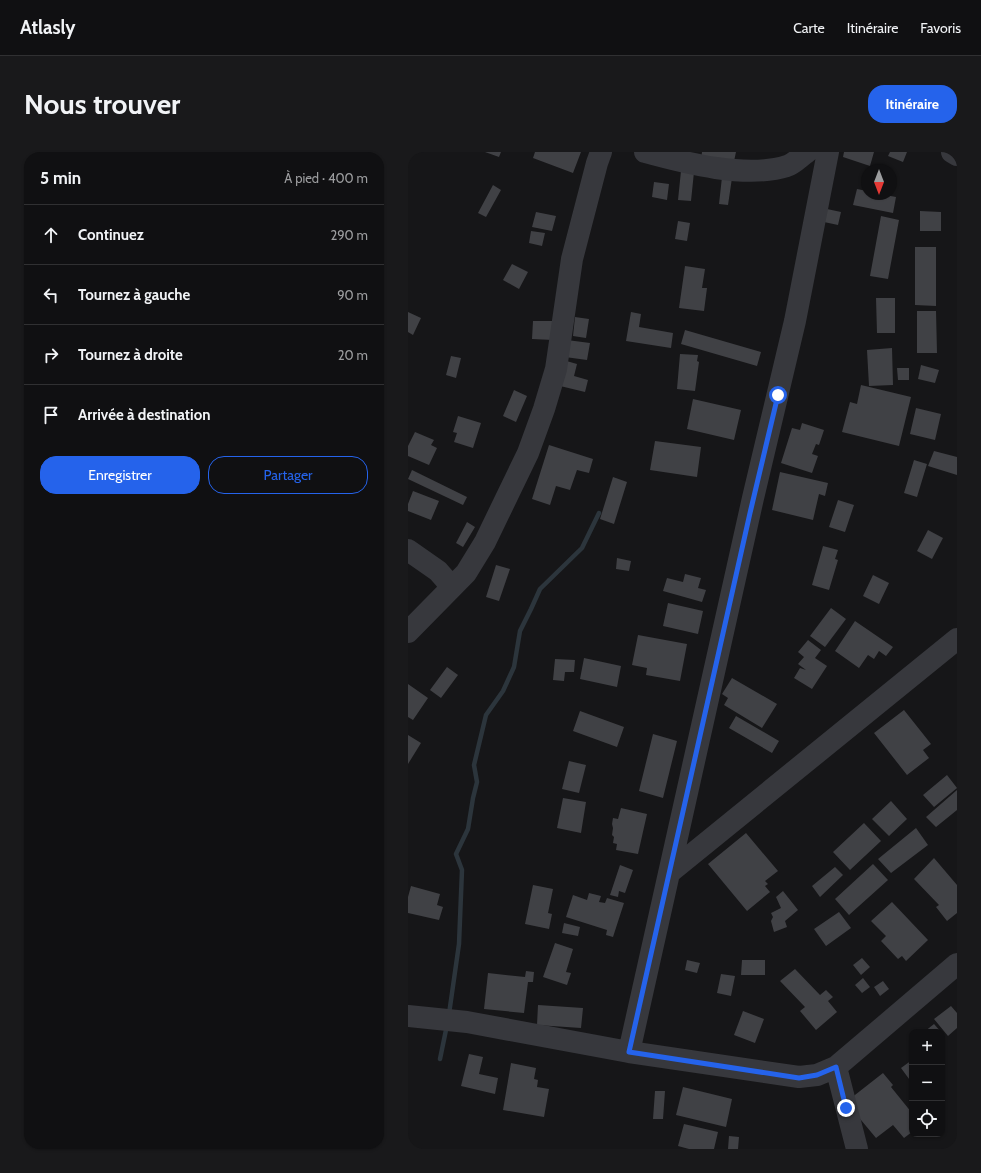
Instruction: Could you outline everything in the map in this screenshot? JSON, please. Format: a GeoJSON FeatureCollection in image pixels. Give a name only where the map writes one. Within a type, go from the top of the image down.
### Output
{"type":"FeatureCollection","features":[{"type":"Feature","properties":{"kind":"street"},"geometry":{"type":"LineString","coordinates":[[408,632],[466,573],[485,542],[528,453],[544,409],[556,369],[572,259],[601,152]]}},
{"type":"Feature","properties":{"kind":"street"},"geometry":{"type":"LineString","coordinates":[[645,152],[674,160],[727,169],[768,170],[789,166],[807,152]]}},
{"type":"Feature","properties":{"kind":"street"},"geometry":{"type":"LineString","coordinates":[[629,1052],[753,498],[795,321],[828,152]]}},
{"type":"Feature","properties":{"kind":"street"},"geometry":{"type":"LineString","coordinates":[[952,152],[957,155]]}},
{"type":"Feature","properties":{"kind":"street"},"geometry":{"type":"LineString","coordinates":[[408,550],[438,571],[452,587]]}},
{"type":"Feature","properties":{"kind":"street"},"geometry":{"type":"LineString","coordinates":[[669,873],[957,639]]}},
{"type":"Feature","properties":{"kind":"street"},"geometry":{"type":"LineString","coordinates":[[408,1016],[467,1022],[629,1052],[799,1078],[817,1075],[836,1067],[957,964]]}},
{"type":"Feature","properties":{"kind":"street"},"geometry":{"type":"LineString","coordinates":[[836,1067],[857,1149]]}},
{"type":"Feature","properties":{"kind":"building"},"geometry":{"type":"Polygon","coordinates":[[[485,152],[501,152],[499,157],[485,152]]]}},
{"type":"Feature","properties":{"kind":"building"},"geometry":{"type":"Polygon","coordinates":[[[535,152],[581,152],[573,173],[533,158],[535,152]]]}},
{"type":"Feature","properties":{"kind":"building"},"geometry":{"type":"Polygon","coordinates":[[[702,152],[736,152],[733,166],[701,160],[702,152]]]}},
{"type":"Feature","properties":{"kind":"building"},"geometry":{"type":"Polygon","coordinates":[[[844,152],[874,152],[871,164],[864,164],[843,157],[844,152]]]}},
{"type":"Feature","properties":{"kind":"building"},"geometry":{"type":"Polygon","coordinates":[[[890,152],[907,152],[903,162],[888,156],[890,152]]]}},
{"type":"Feature","properties":{"kind":"building"},"geometry":{"type":"Polygon","coordinates":[[[681,171],[694,172],[691,201],[678,200],[681,171]]]}},
{"type":"Feature","properties":{"kind":"building"},"geometry":{"type":"Polygon","coordinates":[[[722,177],[732,178],[728,205],[719,204],[722,177]]]}},
{"type":"Feature","properties":{"kind":"building"},"geometry":{"type":"Polygon","coordinates":[[[654,182],[669,184],[667,200],[652,197],[654,182]]]}},
{"type":"Feature","properties":{"kind":"building"},"geometry":{"type":"Polygon","coordinates":[[[493,185],[501,190],[486,217],[478,213],[493,185]]]}},
{"type":"Feature","properties":{"kind":"building"},"geometry":{"type":"Polygon","coordinates":[[[857,189],[861,190],[861,200],[895,200],[893,213],[853,205],[857,189]]]}},
{"type":"Feature","properties":{"kind":"building"},"geometry":{"type":"Polygon","coordinates":[[[827,209],[841,212],[838,225],[824,222],[827,209]]]}},
{"type":"Feature","properties":{"kind":"building"},"geometry":{"type":"Polygon","coordinates":[[[920,211],[941,212],[941,231],[920,231],[920,211]]]}},
{"type":"Feature","properties":{"kind":"building"},"geometry":{"type":"Polygon","coordinates":[[[536,212],[556,216],[552,231],[532,227],[536,212]]]}},
{"type":"Feature","properties":{"kind":"building"},"geometry":{"type":"Polygon","coordinates":[[[881,216],[899,220],[888,279],[870,276],[881,216]]]}},
{"type":"Feature","properties":{"kind":"building"},"geometry":{"type":"Polygon","coordinates":[[[678,221],[690,223],[687,241],[675,239],[678,221]]]}},
{"type":"Feature","properties":{"kind":"building"},"geometry":{"type":"Polygon","coordinates":[[[531,231],[545,233],[542,246],[529,243],[531,231]]]}},
{"type":"Feature","properties":{"kind":"building"},"geometry":{"type":"Polygon","coordinates":[[[915,247],[936,247],[936,306],[915,305],[915,247]]]}},
{"type":"Feature","properties":{"kind":"building"},"geometry":{"type":"Polygon","coordinates":[[[512,264],[528,272],[519,289],[503,280],[512,264]]]}},
{"type":"Feature","properties":{"kind":"building"},"geometry":{"type":"Polygon","coordinates":[[[685,266],[705,269],[702,288],[707,288],[704,311],[679,308],[685,266]]]}},
{"type":"Feature","properties":{"kind":"building"},"geometry":{"type":"Polygon","coordinates":[[[876,298],[895,298],[895,333],[877,333],[876,298]]]}},
{"type":"Feature","properties":{"kind":"building"},"geometry":{"type":"Polygon","coordinates":[[[917,311],[936,311],[937,353],[917,353],[917,311]]]}},
{"type":"Feature","properties":{"kind":"building"},"geometry":{"type":"Polygon","coordinates":[[[408,312],[421,318],[413,335],[408,332],[408,312]]]}},
{"type":"Feature","properties":{"kind":"building"},"geometry":{"type":"Polygon","coordinates":[[[631,312],[641,314],[639,327],[673,333],[671,348],[626,341],[631,312]]]}},
{"type":"Feature","properties":{"kind":"building"},"geometry":{"type":"Polygon","coordinates":[[[575,317],[589,319],[586,338],[573,336],[575,317]]]}},
{"type":"Feature","properties":{"kind":"building"},"geometry":{"type":"Polygon","coordinates":[[[533,321],[554,321],[553,340],[532,339],[533,321]]]}},
{"type":"Feature","properties":{"kind":"building"},"geometry":{"type":"Polygon","coordinates":[[[685,330],[761,352],[757,366],[681,344],[685,330]]]}},
{"type":"Feature","properties":{"kind":"building"},"geometry":{"type":"Polygon","coordinates":[[[567,340],[590,343],[587,360],[565,357],[567,340]]]}},
{"type":"Feature","properties":{"kind":"building"},"geometry":{"type":"Polygon","coordinates":[[[892,348],[893,385],[869,386],[867,350],[892,348]]]}},
{"type":"Feature","properties":{"kind":"building"},"geometry":{"type":"Polygon","coordinates":[[[680,354],[698,355],[697,361],[699,362],[695,391],[677,389],[680,354]]]}},
{"type":"Feature","properties":{"kind":"building"},"geometry":{"type":"Polygon","coordinates":[[[451,356],[461,358],[456,378],[446,375],[451,356]]]}},
{"type":"Feature","properties":{"kind":"building"},"geometry":{"type":"Polygon","coordinates":[[[563,360],[577,364],[574,376],[588,380],[585,392],[556,385],[563,360]]]}},
{"type":"Feature","properties":{"kind":"building"},"geometry":{"type":"Polygon","coordinates":[[[921,365],[939,370],[935,383],[918,379],[921,365]]]}},
{"type":"Feature","properties":{"kind":"building"},"geometry":{"type":"Polygon","coordinates":[[[897,368],[909,368],[909,380],[898,380],[897,368]]]}},
{"type":"Feature","properties":{"kind":"building"},"geometry":{"type":"Polygon","coordinates":[[[861,385],[911,397],[899,446],[842,432],[850,402],[857,404],[861,385]]]}},
{"type":"Feature","properties":{"kind":"building"},"geometry":{"type":"Polygon","coordinates":[[[514,390],[527,396],[516,422],[503,416],[514,390]]]}},
{"type":"Feature","properties":{"kind":"building"},"geometry":{"type":"Polygon","coordinates":[[[693,399],[741,410],[734,440],[687,429],[693,399]]]}},
{"type":"Feature","properties":{"kind":"building"},"geometry":{"type":"Polygon","coordinates":[[[916,408],[941,414],[935,440],[910,434],[916,408]]]}},
{"type":"Feature","properties":{"kind":"building"},"geometry":{"type":"Polygon","coordinates":[[[458,416],[481,423],[473,448],[454,442],[457,433],[453,432],[458,416]]]}},
{"type":"Feature","properties":{"kind":"building"},"geometry":{"type":"Polygon","coordinates":[[[802,423],[824,430],[819,445],[816,444],[812,454],[818,456],[812,473],[781,463],[792,428],[800,430],[802,423]]]}},
{"type":"Feature","properties":{"kind":"building"},"geometry":{"type":"Polygon","coordinates":[[[415,432],[434,440],[431,445],[437,448],[429,465],[408,456],[408,446],[415,432]]]}},
{"type":"Feature","properties":{"kind":"building"},"geometry":{"type":"Polygon","coordinates":[[[655,441],[701,447],[697,477],[650,470],[655,441]]]}},
{"type":"Feature","properties":{"kind":"building"},"geometry":{"type":"Polygon","coordinates":[[[549,445],[593,459],[589,473],[577,470],[570,490],[556,486],[550,505],[532,499],[549,445]]]}},
{"type":"Feature","properties":{"kind":"building"},"geometry":{"type":"Polygon","coordinates":[[[934,451],[957,457],[957,475],[928,466],[934,451]]]}},
{"type":"Feature","properties":{"kind":"building"},"geometry":{"type":"Polygon","coordinates":[[[914,460],[927,464],[917,497],[904,493],[914,460]]]}},
{"type":"Feature","properties":{"kind":"building"},"geometry":{"type":"Polygon","coordinates":[[[412,470],[467,497],[463,505],[408,479],[412,470]]]}},
{"type":"Feature","properties":{"kind":"building"},"geometry":{"type":"Polygon","coordinates":[[[780,472],[828,483],[825,496],[819,494],[813,520],[772,510],[780,472]]]}},
{"type":"Feature","properties":{"kind":"building"},"geometry":{"type":"Polygon","coordinates":[[[613,477],[627,482],[614,524],[600,519],[613,477]]]}},
{"type":"Feature","properties":{"kind":"building"},"geometry":{"type":"Polygon","coordinates":[[[413,491],[439,501],[431,520],[408,511],[408,504],[413,491]]]}},
{"type":"Feature","properties":{"kind":"building"},"geometry":{"type":"Polygon","coordinates":[[[838,500],[854,505],[845,532],[829,527],[838,500]]]}},
{"type":"Feature","properties":{"kind":"building"},"geometry":{"type":"Polygon","coordinates":[[[467,522],[475,527],[463,547],[456,543],[467,522]]]}},
{"type":"Feature","properties":{"kind":"building"},"geometry":{"type":"Polygon","coordinates":[[[928,530],[943,538],[932,559],[917,551],[928,530]]]}},
{"type":"Feature","properties":{"kind":"building"},"geometry":{"type":"Polygon","coordinates":[[[823,546],[838,550],[835,559],[838,560],[829,590],[812,585],[823,546]]]}},
{"type":"Feature","properties":{"kind":"building"},"geometry":{"type":"Polygon","coordinates":[[[617,558],[631,561],[629,571],[616,569],[617,558]]]}},
{"type":"Feature","properties":{"kind":"building"},"geometry":{"type":"Polygon","coordinates":[[[496,565],[510,569],[499,601],[486,597],[496,565]]]}},
{"type":"Feature","properties":{"kind":"building"},"geometry":{"type":"Polygon","coordinates":[[[685,574],[701,578],[698,588],[706,590],[702,602],[663,591],[667,578],[683,582],[685,574]]]}},
{"type":"Feature","properties":{"kind":"building"},"geometry":{"type":"Polygon","coordinates":[[[873,575],[889,583],[879,604],[863,596],[873,575]]]}},
{"type":"Feature","properties":{"kind":"building"},"geometry":{"type":"Polygon","coordinates":[[[668,603],[703,611],[698,634],[663,626],[668,603]]]}},
{"type":"Feature","properties":{"kind":"building"},"geometry":{"type":"Polygon","coordinates":[[[831,608],[846,619],[825,647],[810,636],[831,608]]]}},
{"type":"Feature","properties":{"kind":"building"},"geometry":{"type":"Polygon","coordinates":[[[855,621],[893,647],[886,656],[879,651],[874,659],[868,655],[859,668],[835,651],[855,621]]]}},
{"type":"Feature","properties":{"kind":"building"},"geometry":{"type":"Polygon","coordinates":[[[638,635],[687,644],[680,681],[646,675],[647,668],[632,665],[638,635]]]}},
{"type":"Feature","properties":{"kind":"building"},"geometry":{"type":"Polygon","coordinates":[[[808,640],[821,650],[815,658],[827,666],[812,689],[794,678],[800,668],[806,670],[798,664],[804,657],[798,652],[808,640]]]}},
{"type":"Feature","properties":{"kind":"building"},"geometry":{"type":"Polygon","coordinates":[[[584,658],[621,666],[617,687],[580,679],[584,658]]]}},
{"type":"Feature","properties":{"kind":"building"},"geometry":{"type":"Polygon","coordinates":[[[555,659],[575,660],[574,672],[565,672],[564,681],[553,680],[555,659]]]}},
{"type":"Feature","properties":{"kind":"building"},"geometry":{"type":"Polygon","coordinates":[[[447,667],[458,675],[441,698],[430,690],[447,667]]]}},
{"type":"Feature","properties":{"kind":"building"},"geometry":{"type":"Polygon","coordinates":[[[732,678],[777,704],[762,728],[724,705],[728,698],[722,694],[732,678]]]}},
{"type":"Feature","properties":{"kind":"building"},"geometry":{"type":"Polygon","coordinates":[[[408,684],[428,698],[413,720],[408,717],[408,684]]]}},
{"type":"Feature","properties":{"kind":"building"},"geometry":{"type":"Polygon","coordinates":[[[904,710],[931,744],[923,750],[929,758],[907,775],[874,733],[904,710]]]}},
{"type":"Feature","properties":{"kind":"building"},"geometry":{"type":"Polygon","coordinates":[[[580,711],[624,727],[617,747],[573,731],[580,711]]]}},
{"type":"Feature","properties":{"kind":"building"},"geometry":{"type":"Polygon","coordinates":[[[736,716],[779,741],[772,753],[729,728],[736,716]]]}},
{"type":"Feature","properties":{"kind":"building"},"geometry":{"type":"Polygon","coordinates":[[[653,734],[677,741],[663,798],[639,791],[653,734]]]}},
{"type":"Feature","properties":{"kind":"building"},"geometry":{"type":"Polygon","coordinates":[[[408,735],[421,743],[408,764],[408,735]]]}},
{"type":"Feature","properties":{"kind":"building"},"geometry":{"type":"Polygon","coordinates":[[[569,761],[586,765],[579,793],[562,789],[569,761]]]}},
{"type":"Feature","properties":{"kind":"building"},"geometry":{"type":"Polygon","coordinates":[[[947,775],[957,788],[934,807],[923,795],[947,775]]]}},
{"type":"Feature","properties":{"kind":"building"},"geometry":{"type":"Polygon","coordinates":[[[957,790],[957,810],[936,827],[926,817],[957,790]]]}},
{"type":"Feature","properties":{"kind":"building"},"geometry":{"type":"Polygon","coordinates":[[[563,798],[586,802],[581,833],[557,828],[563,798]]]}},
{"type":"Feature","properties":{"kind":"building"},"geometry":{"type":"Polygon","coordinates":[[[891,801],[907,819],[889,836],[872,819],[891,801]]]}},
{"type":"Feature","properties":{"kind":"building"},"geometry":{"type":"Polygon","coordinates":[[[621,808],[647,814],[638,854],[616,850],[617,844],[613,843],[613,818],[618,819],[621,808]]]}},
{"type":"Feature","properties":{"kind":"building"},"geometry":{"type":"Polygon","coordinates":[[[864,823],[881,841],[850,870],[833,852],[864,823]]]}},
{"type":"Feature","properties":{"kind":"building"},"geometry":{"type":"Polygon","coordinates":[[[916,828],[928,845],[891,873],[878,859],[916,828]]]}},
{"type":"Feature","properties":{"kind":"building"},"geometry":{"type":"Polygon","coordinates":[[[746,833],[778,871],[765,881],[768,884],[765,886],[770,892],[747,911],[708,864],[746,833]]]}},
{"type":"Feature","properties":{"kind":"building"},"geometry":{"type":"Polygon","coordinates":[[[934,858],[957,885],[957,913],[947,921],[936,907],[939,905],[914,879],[934,858]]]}},
{"type":"Feature","properties":{"kind":"building"},"geometry":{"type":"Polygon","coordinates":[[[873,864],[888,880],[849,915],[835,899],[873,864]]]}},
{"type":"Feature","properties":{"kind":"building"},"geometry":{"type":"Polygon","coordinates":[[[620,865],[633,870],[625,893],[619,891],[618,897],[610,895],[620,865]]]}},
{"type":"Feature","properties":{"kind":"building"},"geometry":{"type":"Polygon","coordinates":[[[835,867],[843,875],[820,897],[812,886],[835,867]]]}},
{"type":"Feature","properties":{"kind":"building"},"geometry":{"type":"Polygon","coordinates":[[[533,885],[553,889],[548,913],[552,914],[549,929],[525,924],[533,885]]]}},
{"type":"Feature","properties":{"kind":"building"},"geometry":{"type":"Polygon","coordinates":[[[411,886],[440,894],[437,905],[443,907],[439,920],[408,913],[408,897],[411,886]]]}},
{"type":"Feature","properties":{"kind":"building"},"geometry":{"type":"Polygon","coordinates":[[[783,891],[798,910],[785,921],[787,927],[774,932],[771,921],[773,917],[771,913],[781,908],[776,897],[783,891]]]}},
{"type":"Feature","properties":{"kind":"building"},"geometry":{"type":"Polygon","coordinates":[[[589,893],[601,896],[599,902],[605,903],[607,898],[624,903],[613,937],[606,935],[607,930],[566,917],[573,895],[587,900],[589,893]]]}},
{"type":"Feature","properties":{"kind":"building"},"geometry":{"type":"Polygon","coordinates":[[[892,902],[928,940],[906,961],[902,956],[898,959],[881,941],[886,936],[871,921],[892,902]]]}},
{"type":"Feature","properties":{"kind":"building"},"geometry":{"type":"Polygon","coordinates":[[[839,912],[851,928],[826,946],[814,929],[839,912]]]}},
{"type":"Feature","properties":{"kind":"building"},"geometry":{"type":"Polygon","coordinates":[[[564,923],[580,927],[578,936],[562,933],[564,923]]]}},
{"type":"Feature","properties":{"kind":"building"},"geometry":{"type":"Polygon","coordinates":[[[555,943],[573,949],[566,972],[571,973],[567,985],[543,977],[555,943]]]}},
{"type":"Feature","properties":{"kind":"building"},"geometry":{"type":"Polygon","coordinates":[[[862,958],[870,967],[861,975],[853,965],[862,958]]]}},
{"type":"Feature","properties":{"kind":"building"},"geometry":{"type":"Polygon","coordinates":[[[687,960],[700,963],[697,973],[685,970],[687,960]]]}},
{"type":"Feature","properties":{"kind":"building"},"geometry":{"type":"Polygon","coordinates":[[[742,960],[765,960],[765,975],[741,975],[742,960]]]}},
{"type":"Feature","properties":{"kind":"building"},"geometry":{"type":"Polygon","coordinates":[[[795,969],[820,995],[826,990],[833,997],[828,1001],[837,1012],[816,1030],[800,1011],[805,1007],[780,981],[795,969]]]}},
{"type":"Feature","properties":{"kind":"building"},"geometry":{"type":"Polygon","coordinates":[[[526,971],[534,972],[533,982],[528,982],[524,1013],[484,1009],[488,973],[525,977],[526,971]]]}},
{"type":"Feature","properties":{"kind":"building"},"geometry":{"type":"Polygon","coordinates":[[[721,974],[735,976],[731,996],[717,993],[721,974]]]}},
{"type":"Feature","properties":{"kind":"building"},"geometry":{"type":"Polygon","coordinates":[[[863,978],[870,987],[862,993],[855,985],[863,978]]]}},
{"type":"Feature","properties":{"kind":"building"},"geometry":{"type":"Polygon","coordinates":[[[883,981],[889,989],[880,996],[874,987],[883,981]]]}},
{"type":"Feature","properties":{"kind":"building"},"geometry":{"type":"Polygon","coordinates":[[[538,1005],[583,1008],[581,1028],[537,1025],[538,1005]]]}},
{"type":"Feature","properties":{"kind":"building"},"geometry":{"type":"Polygon","coordinates":[[[951,1006],[957,1013],[957,1028],[948,1036],[945,1032],[945,1029],[942,1029],[934,1019],[951,1006]]]}},
{"type":"Feature","properties":{"kind":"building"},"geometry":{"type":"Polygon","coordinates":[[[743,1011],[764,1019],[755,1043],[734,1035],[743,1011]]]}},
{"type":"Feature","properties":{"kind":"building"},"geometry":{"type":"Polygon","coordinates":[[[934,1024],[938,1029],[928,1029],[934,1024]]]}},
{"type":"Feature","properties":{"kind":"building"},"geometry":{"type":"Polygon","coordinates":[[[469,1054],[483,1057],[479,1074],[498,1078],[495,1094],[461,1086],[469,1054]]]}},
{"type":"Feature","properties":{"kind":"building"},"geometry":{"type":"Polygon","coordinates":[[[909,1062],[909,1079],[901,1068],[909,1062]]]}},
{"type":"Feature","properties":{"kind":"building"},"geometry":{"type":"Polygon","coordinates":[[[511,1063],[536,1068],[534,1079],[538,1080],[537,1087],[549,1089],[544,1117],[503,1110],[511,1063]]]}},
{"type":"Feature","properties":{"kind":"building"},"geometry":{"type":"Polygon","coordinates":[[[883,1073],[893,1085],[891,1087],[909,1109],[909,1134],[904,1138],[893,1125],[876,1138],[846,1102],[883,1073]]]}},
{"type":"Feature","properties":{"kind":"building"},"geometry":{"type":"Polygon","coordinates":[[[683,1087],[732,1099],[726,1127],[676,1115],[683,1087]]]}},
{"type":"Feature","properties":{"kind":"building"},"geometry":{"type":"Polygon","coordinates":[[[655,1091],[665,1091],[663,1119],[653,1119],[655,1091]]]}},
{"type":"Feature","properties":{"kind":"building"},"geometry":{"type":"Polygon","coordinates":[[[684,1124],[718,1132],[714,1149],[689,1149],[678,1146],[684,1124]]]}},
{"type":"Feature","properties":{"kind":"building"},"geometry":{"type":"Polygon","coordinates":[[[729,1136],[739,1137],[738,1149],[728,1149],[729,1136]]]}},
{"type":"Feature","properties":{"kind":"waterway"},"geometry":{"type":"LineString","coordinates":[[449,1014],[459,944],[462,870],[456,854],[468,829],[477,782],[474,765],[486,715],[503,691],[514,667],[520,631],[540,589],[582,548],[599,513]]}},
{"type":"Feature","properties":{"kind":"waterway"},"geometry":{"type":"LineString","coordinates":[[440,1059],[447,1025]]}},
{"type":"Feature","properties":{"kind":"route"},"geometry":{"type":"LineString","coordinates":[[778,395],[750,513],[629,1052],[799,1078],[817,1075],[836,1067],[846,1108]]}}]}
